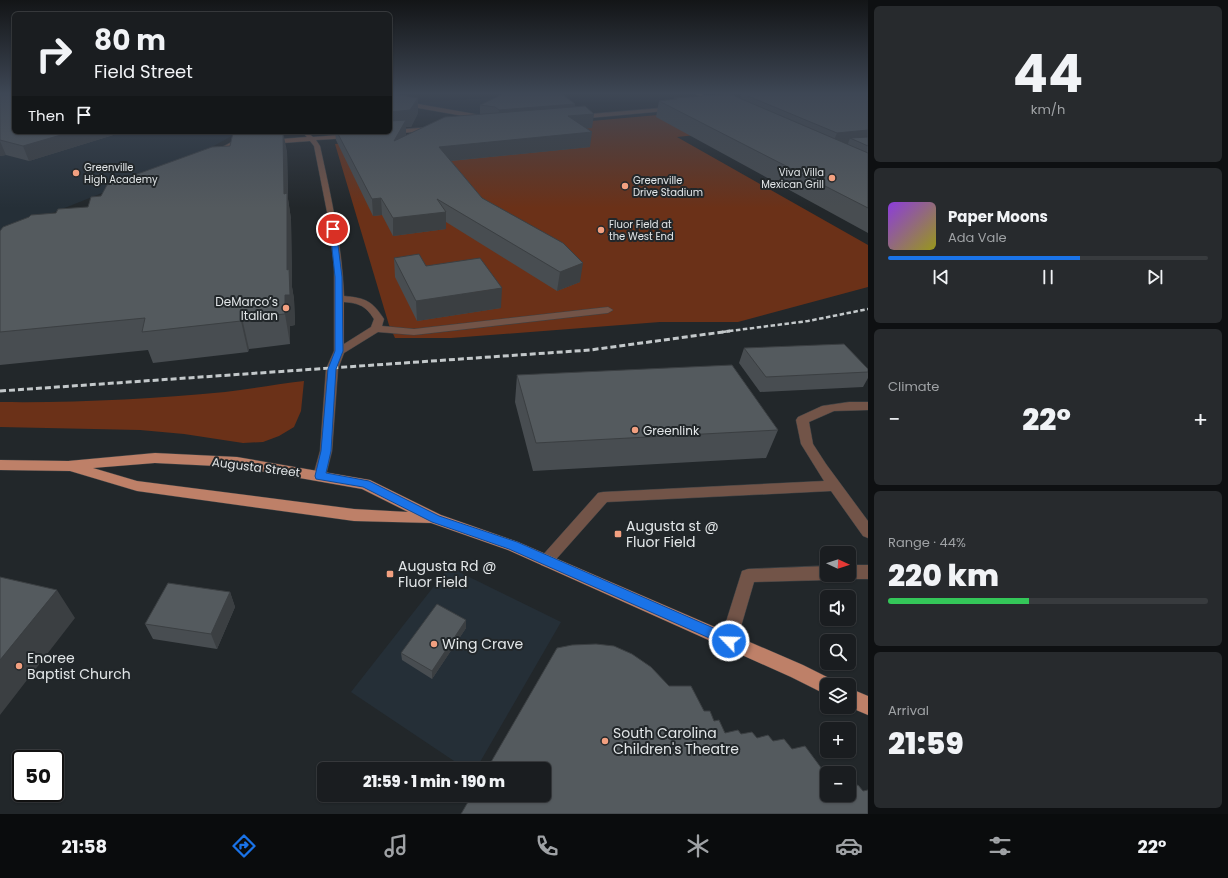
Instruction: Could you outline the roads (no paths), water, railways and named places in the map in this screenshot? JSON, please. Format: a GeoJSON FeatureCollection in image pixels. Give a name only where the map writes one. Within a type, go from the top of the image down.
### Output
{"type":"FeatureCollection","features":[{"type":"Feature","properties":{"kind":"main road","name":"Augusta Street"},"geometry":{"type":"LineString","coordinates":[[0,465],[68,466],[155,458],[237,462],[366,484],[436,519],[513,546],[820,683]]}},
{"type":"Feature","properties":{"kind":"main road","name":"Augusta Street"},"geometry":{"type":"LineString","coordinates":[[68,466],[136,486],[354,515],[436,519]]}},
{"type":"Feature","properties":{"kind":"main road"},"geometry":{"type":"LineString","coordinates":[[856,700],[868,706]]}},
{"type":"Feature","properties":{"kind":"street"},"geometry":{"type":"LineString","coordinates":[[205,158],[251,134]]}},
{"type":"Feature","properties":{"kind":"street"},"geometry":{"type":"LineString","coordinates":[[264,142],[309,135],[358,135]]}},
{"type":"Feature","properties":{"kind":"street"},"geometry":{"type":"LineString","coordinates":[[309,135],[317,146],[332,217],[338,266],[339,351],[332,369],[326,451],[320,476]]}},
{"type":"Feature","properties":{"kind":"street"},"geometry":{"type":"LineString","coordinates":[[232,144],[248,143]]}},
{"type":"Feature","properties":{"kind":"street"},"geometry":{"type":"LineString","coordinates":[[339,299],[361,301],[371,306],[379,319],[376,329]]}},
{"type":"Feature","properties":{"kind":"street"},"geometry":{"type":"LineString","coordinates":[[339,351],[376,329],[414,332],[608,310]]}},
{"type":"Feature","properties":{"kind":"street"},"geometry":{"type":"LineString","coordinates":[[868,406],[843,405],[818,411],[802,420],[806,444],[821,468],[868,532]]}},
{"type":"Feature","properties":{"kind":"street"},"geometry":{"type":"LineString","coordinates":[[546,561],[604,497],[835,486]]}},
{"type":"Feature","properties":{"kind":"street"},"geometry":{"type":"LineString","coordinates":[[856,572],[868,572]]}},
{"type":"Feature","properties":{"kind":"street"},"geometry":{"type":"LineString","coordinates":[[729,641],[748,576],[820,573]]}},
{"type":"Feature","properties":{"kind":"railway"},"geometry":{"type":"LineString","coordinates":[[722,332],[808,321],[868,309]]}},
{"type":"Feature","properties":{"kind":"railway"},"geometry":{"type":"LineString","coordinates":[[0,391],[590,350],[730,331]]}},
{"type":"Feature","properties":{"kind":"place","name":"Greenville High Academy"},"geometry":{"type":"Point","coordinates":[76,173]}},
{"type":"Feature","properties":{"kind":"place","name":"Viva Villa Mexican Grill"},"geometry":{"type":"Point","coordinates":[832,178]}},
{"type":"Feature","properties":{"kind":"place","name":"Greenville Drive Stadium"},"geometry":{"type":"Point","coordinates":[625,186]}},
{"type":"Feature","properties":{"kind":"place","name":"Fluor Field at the West End"},"geometry":{"type":"Point","coordinates":[601,230]}},
{"type":"Feature","properties":{"kind":"place","name":"DeMarco’s Italian"},"geometry":{"type":"Point","coordinates":[286,308]}},
{"type":"Feature","properties":{"kind":"place","name":"Greenlink"},"geometry":{"type":"Point","coordinates":[635,430]}},
{"type":"Feature","properties":{"kind":"place","name":"Augusta st @ Fluor Field"},"geometry":{"type":"Point","coordinates":[618,534]}},
{"type":"Feature","properties":{"kind":"place","name":"Augusta Rd @ Fluor Field"},"geometry":{"type":"Point","coordinates":[390,574]}},
{"type":"Feature","properties":{"kind":"place","name":"Wing Crave"},"geometry":{"type":"Point","coordinates":[434,644]}},
{"type":"Feature","properties":{"kind":"place","name":"Enoree Baptist Church"},"geometry":{"type":"Point","coordinates":[19,666]}},
{"type":"Feature","properties":{"kind":"place","name":"South Carolina Children's Theatre"},"geometry":{"type":"Point","coordinates":[605,741]}}]}
